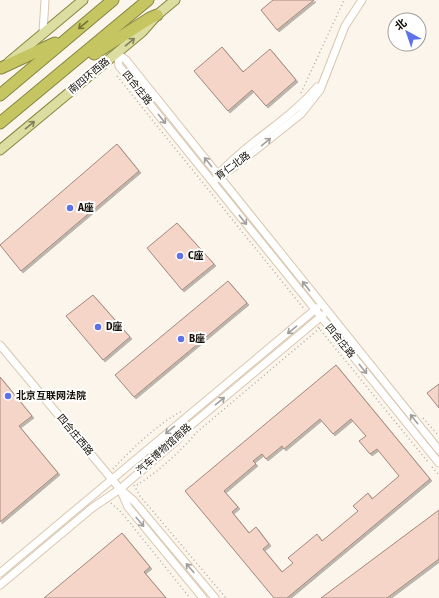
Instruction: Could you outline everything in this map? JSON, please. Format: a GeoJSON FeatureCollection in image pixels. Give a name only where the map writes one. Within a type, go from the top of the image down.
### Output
{"type":"FeatureCollection","features":[{"type":"Feature","properties":{"kind":"highway"},"geometry":{"type":"LineString","coordinates":[[0,95],[113,0]]}},
{"type":"Feature","properties":{"kind":"highway","name":"南四环西路"},"geometry":{"type":"LineString","coordinates":[[0,123],[148,0]]}},
{"type":"Feature","properties":{"kind":"highway"},"geometry":{"type":"LineString","coordinates":[[54,78],[88,58],[104,46],[157,15]]}},
{"type":"Feature","properties":{"kind":"highway"},"geometry":{"type":"LineString","coordinates":[[1,69],[70,36]]}},
{"type":"Feature","properties":{"kind":"main road"},"geometry":{"type":"LineString","coordinates":[[1,69],[83,0]]}},
{"type":"Feature","properties":{"kind":"main road","name":"南四环西路"},"geometry":{"type":"LineString","coordinates":[[0,150],[142,32],[157,15],[176,0]]}},
{"type":"Feature","properties":{"kind":"street"},"geometry":{"type":"LineString","coordinates":[[44,33],[45,0]]}},
{"type":"Feature","properties":{"kind":"street","name":"育仁北路"},"geometry":{"type":"LineString","coordinates":[[219,176],[230,162],[297,108],[316,87],[341,25],[356,0]]}},
{"type":"Feature","properties":{"kind":"street","name":"育仁北路"},"geometry":{"type":"LineString","coordinates":[[212,182],[234,167],[301,114],[320,90],[345,26],[362,0]]}},
{"type":"Feature","properties":{"kind":"street","name":"四合庄路"},"geometry":{"type":"LineString","coordinates":[[116,53],[126,60],[439,450]]}},
{"type":"Feature","properties":{"kind":"street","name":"四合庄路"},"geometry":{"type":"LineString","coordinates":[[116,53],[119,66],[439,463]]}},
{"type":"Feature","properties":{"kind":"street","name":"汽车博物馆南路"},"geometry":{"type":"LineString","coordinates":[[0,573],[110,476],[321,304]]}},
{"type":"Feature","properties":{"kind":"street","name":"汽车博物馆南路"},"geometry":{"type":"LineString","coordinates":[[0,585],[92,508],[120,489],[176,441],[190,426],[327,312]]}},
{"type":"Feature","properties":{"kind":"street","name":"四合庄西路"},"geometry":{"type":"LineString","coordinates":[[0,345],[120,489],[134,501],[215,598]]}},
{"type":"Feature","properties":{"kind":"street","name":"四合庄西路"},"geometry":{"type":"LineString","coordinates":[[120,489],[128,507],[203,598]]}},
{"type":"Feature","properties":{"kind":"path"},"geometry":{"type":"LineString","coordinates":[[297,98],[307,82],[344,0]]}},
{"type":"Feature","properties":{"kind":"path"},"geometry":{"type":"LineString","coordinates":[[113,71],[309,315]]}},
{"type":"Feature","properties":{"kind":"path"},"geometry":{"type":"LineString","coordinates":[[300,312],[304,309]]}},
{"type":"Feature","properties":{"kind":"path"},"geometry":{"type":"LineString","coordinates":[[315,322],[439,475]]}},
{"type":"Feature","properties":{"kind":"path"},"geometry":{"type":"LineString","coordinates":[[226,598],[140,496],[134,486],[144,480],[182,449],[197,432],[320,328]]}},
{"type":"Feature","properties":{"kind":"path"},"geometry":{"type":"LineString","coordinates":[[110,476],[130,451],[171,417],[182,411]]}},
{"type":"Feature","properties":{"kind":"path"},"geometry":{"type":"LineString","coordinates":[[106,498],[122,513],[190,598]]}},
{"type":"Feature","properties":{"kind":"building"},"geometry":{"type":"Polygon","coordinates":[[[273,0],[314,0],[277,30],[261,10],[273,0]]]}},
{"type":"Feature","properties":{"kind":"building"},"geometry":{"type":"Polygon","coordinates":[[[222,47],[243,72],[270,49],[296,80],[266,106],[252,90],[228,111],[194,71],[222,47]]]}},
{"type":"Feature","properties":{"kind":"building","name":"A座"},"geometry":{"type":"Polygon","coordinates":[[[117,144],[139,171],[21,271],[0,245],[117,144]]]}},
{"type":"Feature","properties":{"kind":"building","name":"C座"},"geometry":{"type":"Polygon","coordinates":[[[177,223],[214,264],[182,290],[147,248],[177,223]]]}},
{"type":"Feature","properties":{"kind":"building","name":"B座"},"geometry":{"type":"Polygon","coordinates":[[[228,281],[247,303],[134,397],[115,375],[228,281]]]}},
{"type":"Feature","properties":{"kind":"building","name":"D座"},"geometry":{"type":"Polygon","coordinates":[[[93,295],[130,337],[103,360],[66,316],[93,295]]]}},
{"type":"Feature","properties":{"kind":"building"},"geometry":{"type":"Polygon","coordinates":[[[336,365],[430,479],[287,598],[274,598],[185,491],[336,365]],[[320,419],[284,449],[282,446],[266,459],[262,454],[253,461],[256,464],[224,491],[238,507],[232,512],[249,533],[256,527],[269,544],[263,549],[282,572],[293,563],[288,558],[317,534],[322,541],[358,511],[353,506],[368,493],[372,499],[399,476],[377,449],[370,454],[359,441],[366,436],[351,419],[333,434],[320,419]]]}},
{"type":"Feature","properties":{"kind":"building"},"geometry":{"type":"Polygon","coordinates":[[[0,377],[32,416],[19,426],[58,473],[0,522],[0,377]]]}},
{"type":"Feature","properties":{"kind":"building"},"geometry":{"type":"Polygon","coordinates":[[[439,384],[439,408],[427,393],[439,384]]]}},
{"type":"Feature","properties":{"kind":"building"},"geometry":{"type":"Polygon","coordinates":[[[439,510],[439,559],[387,598],[321,598],[439,510]]]}},
{"type":"Feature","properties":{"kind":"building"},"geometry":{"type":"Polygon","coordinates":[[[122,533],[150,567],[144,572],[166,598],[44,598],[122,533]]]}},
{"type":"Feature","properties":{"kind":"place","name":"A座"},"geometry":{"type":"Point","coordinates":[70,208]}},
{"type":"Feature","properties":{"kind":"place","name":"C座"},"geometry":{"type":"Point","coordinates":[180,256]}},
{"type":"Feature","properties":{"kind":"place","name":"D座"},"geometry":{"type":"Point","coordinates":[98,327]}},
{"type":"Feature","properties":{"kind":"place","name":"B座"},"geometry":{"type":"Point","coordinates":[181,339]}},
{"type":"Feature","properties":{"kind":"place","name":"北京互联网法院"},"geometry":{"type":"Point","coordinates":[8,396]}}]}
